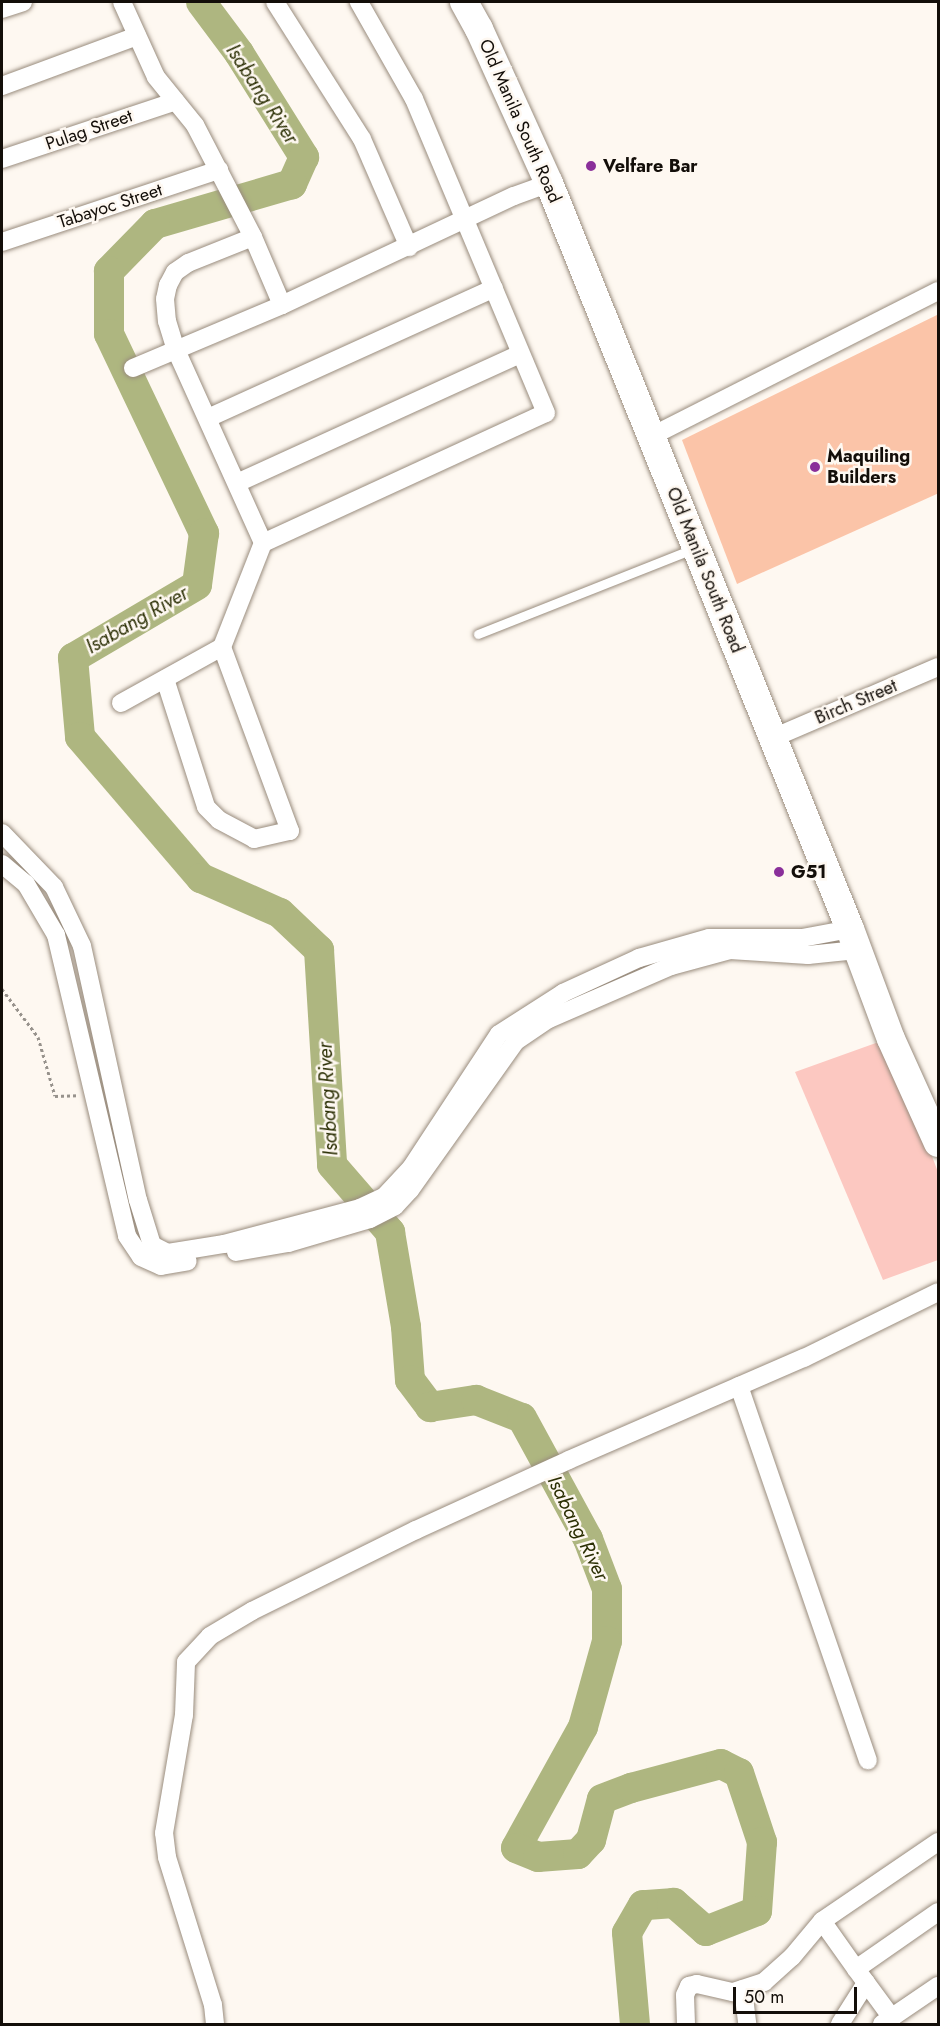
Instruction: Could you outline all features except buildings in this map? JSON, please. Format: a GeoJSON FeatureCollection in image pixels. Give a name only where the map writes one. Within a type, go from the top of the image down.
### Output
{"type":"FeatureCollection","features":[{"type":"Feature","properties":{"kind":"main road","name":"Old Manila South Road"},"geometry":{"type":"LineString","coordinates":[[464,2],[479,29],[549,183],[773,738],[891,1039],[939,1143]]}},
{"type":"Feature","properties":{"kind":"street"},"geometry":{"type":"LineString","coordinates":[[2,9],[23,2]]}},
{"type":"Feature","properties":{"kind":"street"},"geometry":{"type":"LineString","coordinates":[[122,2],[156,77],[195,125],[219,170],[250,231],[282,305]]}},
{"type":"Feature","properties":{"kind":"street"},"geometry":{"type":"LineString","coordinates":[[275,2],[362,140],[409,247]]}},
{"type":"Feature","properties":{"kind":"street"},"geometry":{"type":"LineString","coordinates":[[121,703],[222,647],[263,543],[546,413],[414,99],[359,2]]}},
{"type":"Feature","properties":{"kind":"street"},"geometry":{"type":"LineString","coordinates":[[2,86],[137,36]]}},
{"type":"Feature","properties":{"kind":"street","name":"Pulag Street"},"geometry":{"type":"LineString","coordinates":[[2,159],[176,101]]}},
{"type":"Feature","properties":{"kind":"street","name":"Tabayoc Street"},"geometry":{"type":"LineString","coordinates":[[2,242],[219,170]]}},
{"type":"Feature","properties":{"kind":"street"},"geometry":{"type":"LineString","coordinates":[[134,368],[282,305],[465,219],[549,183]]}},
{"type":"Feature","properties":{"kind":"street"},"geometry":{"type":"LineString","coordinates":[[250,231],[175,272],[168,285],[165,299],[167,321],[176,350],[263,543]]}},
{"type":"Feature","properties":{"kind":"street"},"geometry":{"type":"LineString","coordinates":[[208,418],[494,288]]}},
{"type":"Feature","properties":{"kind":"street"},"geometry":{"type":"LineString","coordinates":[[652,436],[939,291]]}},
{"type":"Feature","properties":{"kind":"street"},"geometry":{"type":"LineString","coordinates":[[237,483],[520,354]]}},
{"type":"Feature","properties":{"kind":"street"},"geometry":{"type":"LineString","coordinates":[[165,679],[206,807],[219,820],[255,839],[290,831],[222,647]]}},
{"type":"Feature","properties":{"kind":"street","name":"Birch Street"},"geometry":{"type":"LineString","coordinates":[[773,738],[939,667]]}},
{"type":"Feature","properties":{"kind":"street"},"geometry":{"type":"LineString","coordinates":[[2,833],[54,887],[70,916],[82,946],[138,1200],[152,1245],[168,1253],[224,1244],[365,1213]]}},
{"type":"Feature","properties":{"kind":"street"},"geometry":{"type":"LineString","coordinates":[[2,864],[26,884],[56,935],[127,1236],[141,1257],[161,1266],[288,1243],[389,1202],[499,1034],[563,993],[639,958],[709,938],[853,940]]}},
{"type":"Feature","properties":{"kind":"street"},"geometry":{"type":"LineString","coordinates":[[88,1072],[108,1070]]}},
{"type":"Feature","properties":{"kind":"street"},"geometry":{"type":"LineString","coordinates":[[215,2025],[208,1986],[167,1857],[164,1833],[184,1715],[186,1662],[210,1636],[252,1611],[416,1530],[739,1386],[939,1292]]}},
{"type":"Feature","properties":{"kind":"street"},"geometry":{"type":"LineString","coordinates":[[739,1386],[868,1760]]}},
{"type":"Feature","properties":{"kind":"street"},"geometry":{"type":"LineString","coordinates":[[686,2025],[685,1995],[689,1986],[697,1984],[733,1992],[765,1982],[792,1957],[822,1921],[939,1842]]}},
{"type":"Feature","properties":{"kind":"street"},"geometry":{"type":"LineString","coordinates":[[840,2025],[861,1976],[939,1912]]}},
{"type":"Feature","properties":{"kind":"street"},"geometry":{"type":"LineString","coordinates":[[822,1921],[861,1976],[887,2021],[939,1986]]}},
{"type":"Feature","properties":{"kind":"street"},"geometry":{"type":"LineString","coordinates":[[744,1989],[747,2025]]}},
{"type":"Feature","properties":{"kind":"lane"},"geometry":{"type":"LineString","coordinates":[[478,634],[696,549]]}},
{"type":"Feature","properties":{"kind":"path"},"geometry":{"type":"LineString","coordinates":[[2,989],[38,1037],[55,1096],[92,1094]]}},
{"type":"Feature","properties":{"kind":"shaded area"},"geometry":{"type":"Polygon","coordinates":[[[887,1039],[938,1172],[938,1260],[883,1280],[795,1072],[887,1039]]]}},
{"type":"Feature","properties":{"kind":"waterway","name":"Isabang River"},"geometry":{"type":"LineString","coordinates":[[201,2],[239,53],[304,157],[292,184],[155,224],[109,271],[109,334],[204,533],[197,585],[73,658],[80,737],[201,878],[280,913],[319,950],[332,1165],[390,1232],[406,1327],[410,1380],[430,1407],[476,1400],[522,1418],[588,1539],[607,1589],[607,1641],[583,1727],[516,1848],[538,1857],[578,1854],[591,1840],[602,1799],[631,1788],[721,1764],[739,1773],[762,1842],[757,1911],[706,1931],[674,1903],[643,1905],[627,1933],[635,2024]]}},
{"type":"Feature","properties":{"kind":"place","name":"Velfare Bar"},"geometry":{"type":"Point","coordinates":[591,166]}},
{"type":"Feature","properties":{"kind":"place","name":"Maquiling Builders"},"geometry":{"type":"Point","coordinates":[815,467]}},
{"type":"Feature","properties":{"kind":"place","name":"G51"},"geometry":{"type":"Point","coordinates":[779,872]}}]}
